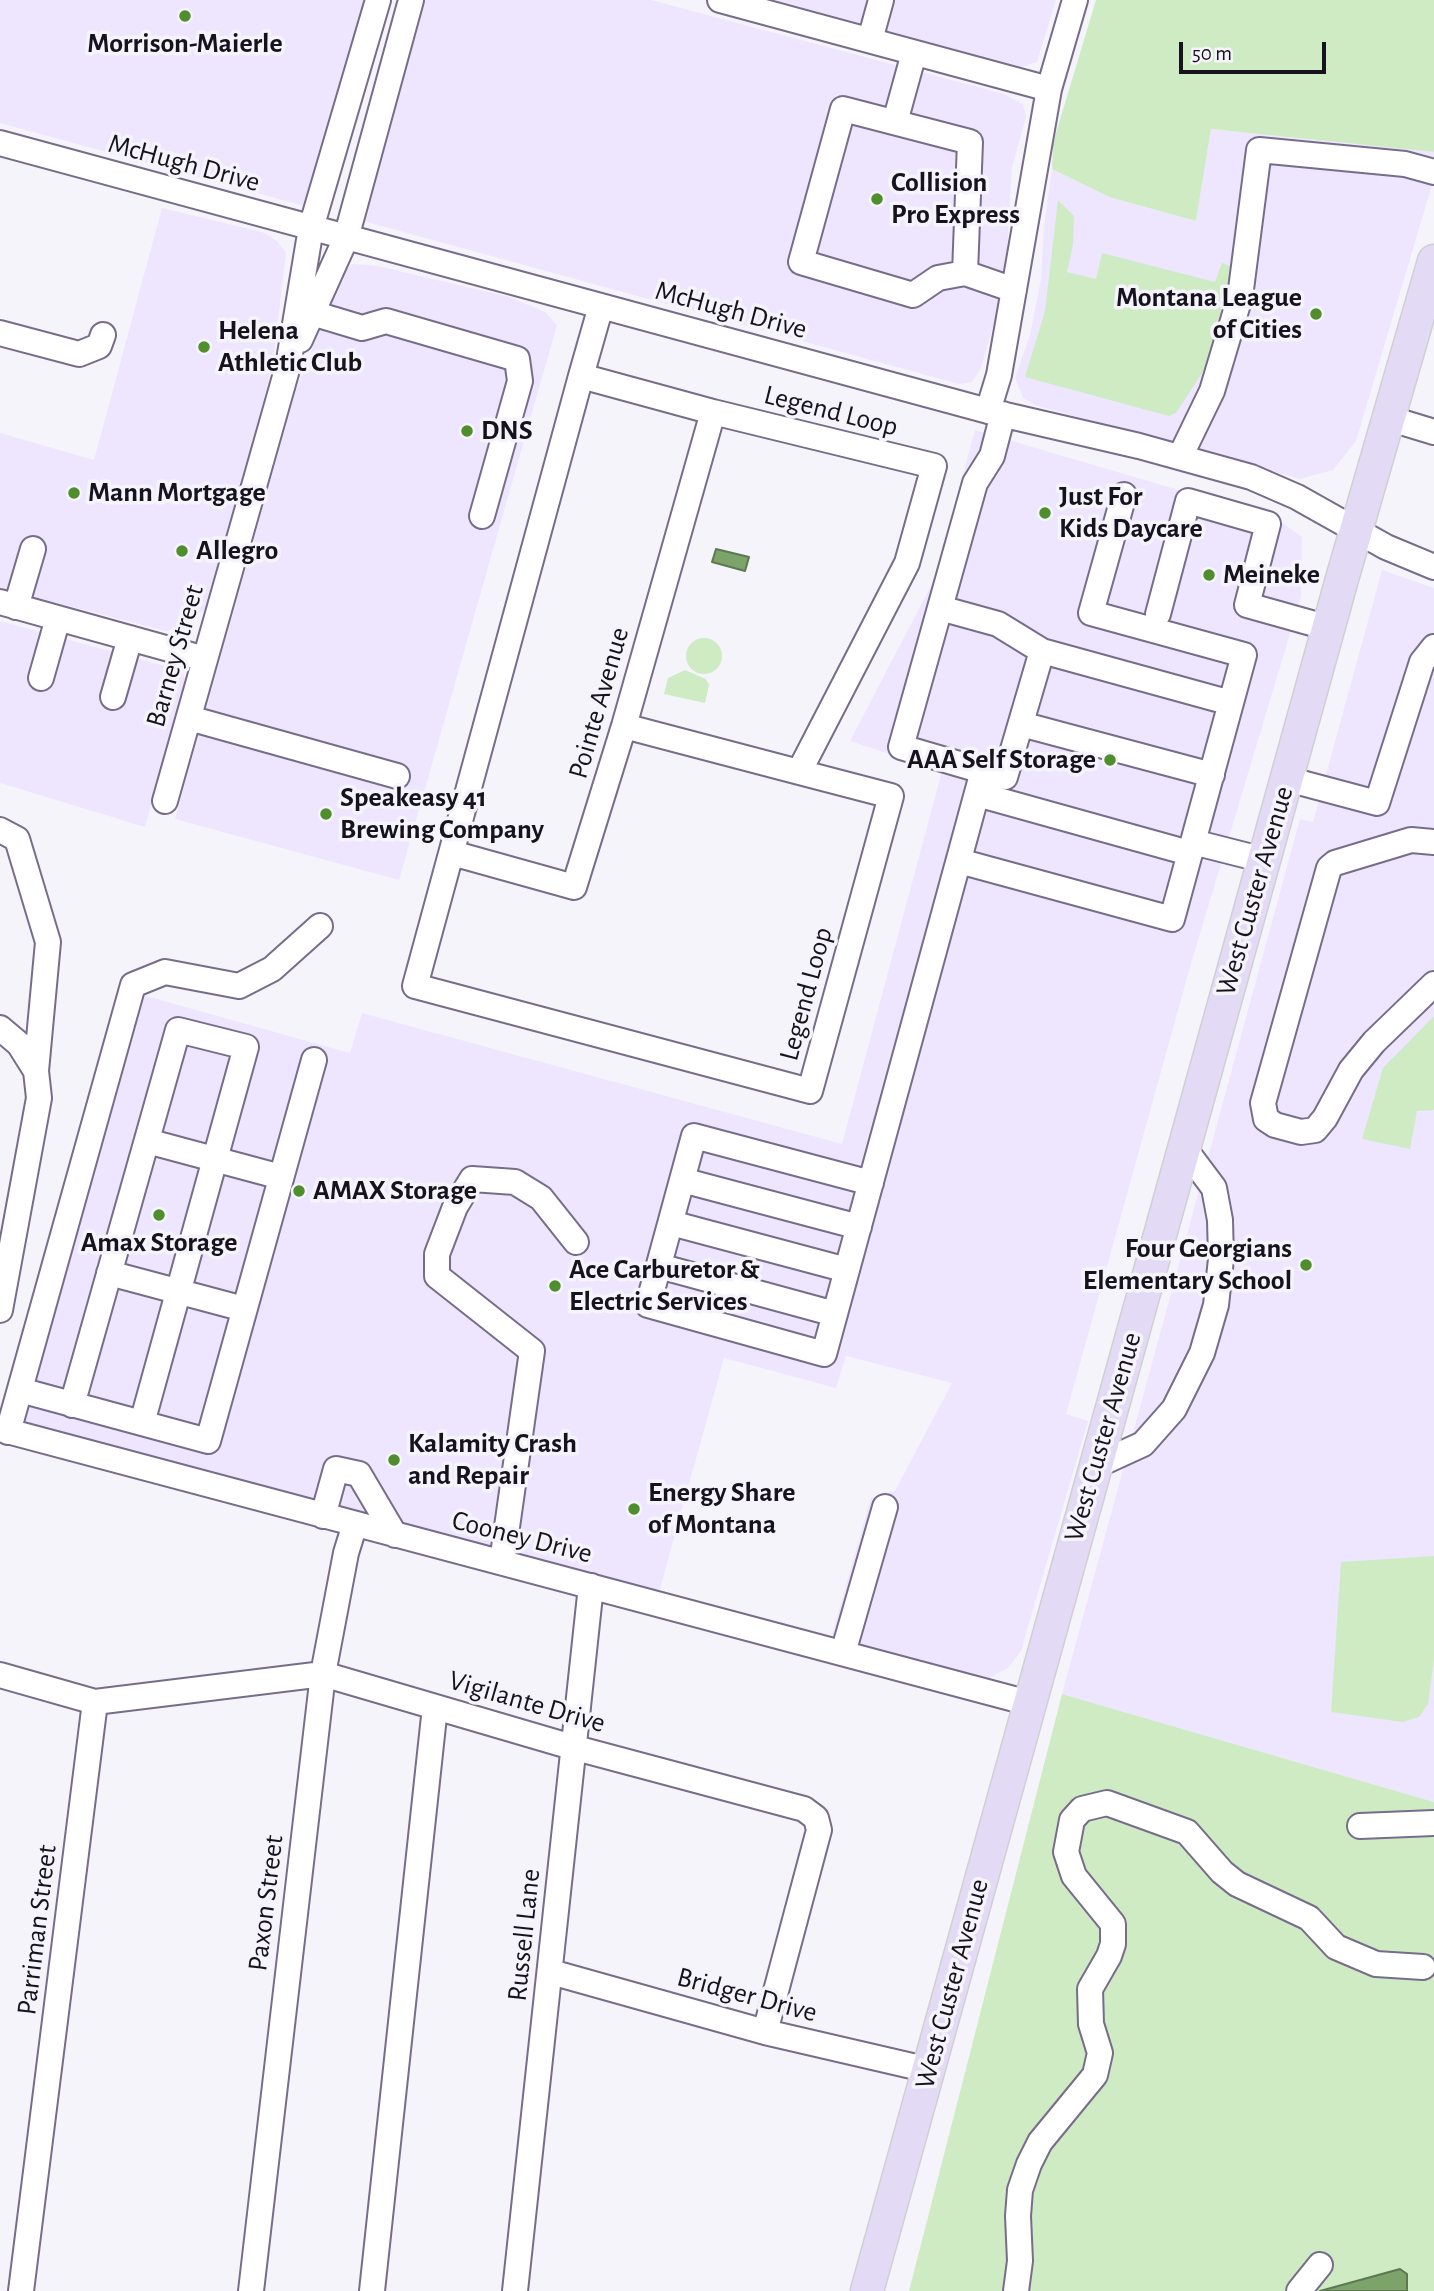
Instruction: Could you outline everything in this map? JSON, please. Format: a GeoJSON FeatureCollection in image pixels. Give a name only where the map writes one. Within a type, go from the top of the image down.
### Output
{"type":"FeatureCollection","features":[{"type":"Feature","properties":{"kind":"main road","name":"West Custer Avenue"},"geometry":{"type":"LineString","coordinates":[[867,2291],[1355,532],[1434,261]]}},
{"type":"Feature","properties":{"kind":"street"},"geometry":{"type":"LineString","coordinates":[[288,366],[311,228],[378,0]]}},
{"type":"Feature","properties":{"kind":"street"},"geometry":{"type":"LineString","coordinates":[[288,366],[346,237],[411,0]]}},
{"type":"Feature","properties":{"kind":"street"},"geometry":{"type":"LineString","coordinates":[[720,0],[1049,89]]}},
{"type":"Feature","properties":{"kind":"street"},"geometry":{"type":"LineString","coordinates":[[870,40],[881,0]]}},
{"type":"Feature","properties":{"kind":"street"},"geometry":{"type":"LineString","coordinates":[[1075,0],[1049,89],[999,375],[992,456],[975,483],[901,747],[980,782],[1191,847],[1264,860]]}},
{"type":"Feature","properties":{"kind":"street"},"geometry":{"type":"LineString","coordinates":[[895,122],[914,52]]}},
{"type":"Feature","properties":{"kind":"street"},"geometry":{"type":"LineString","coordinates":[[965,273],[970,142],[844,109],[801,262],[914,295],[938,278],[965,273],[1014,290]]}},
{"type":"Feature","properties":{"kind":"street","name":"McHugh Drive"},"geometry":{"type":"LineString","coordinates":[[0,143],[996,412],[1251,477],[1297,497],[1355,532],[1434,567]]}},
{"type":"Feature","properties":{"kind":"street"},"geometry":{"type":"LineString","coordinates":[[1158,614],[1188,501],[1189,460],[1240,297],[1259,150],[1405,164],[1434,172]]}},
{"type":"Feature","properties":{"kind":"street","name":"Legend Loop"},"geometry":{"type":"LineString","coordinates":[[581,376],[713,412],[934,466],[907,563],[799,772],[891,796],[810,1091],[415,986],[581,376],[601,306]]}},
{"type":"Feature","properties":{"kind":"street"},"geometry":{"type":"LineString","coordinates":[[312,313],[362,328],[386,321],[517,359],[520,381],[482,516]]}},
{"type":"Feature","properties":{"kind":"street"},"geometry":{"type":"LineString","coordinates":[[0,332],[79,354],[99,346],[103,335]]}},
{"type":"Feature","properties":{"kind":"street","name":"Barney Street"},"geometry":{"type":"LineString","coordinates":[[165,801],[288,366]]}},
{"type":"Feature","properties":{"kind":"street","name":"Pointe Avenue"},"geometry":{"type":"LineString","coordinates":[[452,853],[575,887],[624,726],[713,412]]}},
{"type":"Feature","properties":{"kind":"street"},"geometry":{"type":"LineString","coordinates":[[1388,418],[1434,432]]}},
{"type":"Feature","properties":{"kind":"street"},"geometry":{"type":"LineString","coordinates":[[959,861],[1171,919],[1244,655],[1091,614],[1124,495]]}},
{"type":"Feature","properties":{"kind":"street"},"geometry":{"type":"LineString","coordinates":[[1188,501],[1268,524],[1247,605],[1329,628]]}},
{"type":"Feature","properties":{"kind":"street"},"geometry":{"type":"LineString","coordinates":[[33,550],[8,605],[205,659]]}},
{"type":"Feature","properties":{"kind":"street"},"geometry":{"type":"LineString","coordinates":[[940,608],[998,624],[1042,651],[1231,703]]}},
{"type":"Feature","properties":{"kind":"street"},"geometry":{"type":"LineString","coordinates":[[41,678],[58,618]]}},
{"type":"Feature","properties":{"kind":"street"},"geometry":{"type":"LineString","coordinates":[[113,697],[130,638]]}},
{"type":"Feature","properties":{"kind":"street"},"geometry":{"type":"LineString","coordinates":[[1287,779],[1377,803],[1422,662],[1434,647]]}},
{"type":"Feature","properties":{"kind":"street"},"geometry":{"type":"LineString","coordinates":[[980,782],[1005,777],[1042,651]]}},
{"type":"Feature","properties":{"kind":"street"},"geometry":{"type":"LineString","coordinates":[[188,718],[397,776]]}},
{"type":"Feature","properties":{"kind":"street"},"geometry":{"type":"LineString","coordinates":[[1021,724],[1212,775]]}},
{"type":"Feature","properties":{"kind":"street"},"geometry":{"type":"LineString","coordinates":[[624,726],[799,772]]}},
{"type":"Feature","properties":{"kind":"street"},"geometry":{"type":"LineString","coordinates":[[871,1183],[694,1136],[648,1305],[824,1354],[859,1227],[959,861],[980,782]]}},
{"type":"Feature","properties":{"kind":"street"},"geometry":{"type":"LineString","coordinates":[[0,830],[16,839],[48,942],[36,1071],[39,1098],[0,1310]]}},
{"type":"Feature","properties":{"kind":"street"},"geometry":{"type":"LineString","coordinates":[[1434,842],[1411,840],[1335,863],[1329,868],[1263,1104],[1266,1119],[1275,1125],[1301,1132],[1321,1125],[1351,1070],[1374,1042],[1434,984]]}},
{"type":"Feature","properties":{"kind":"street"},"geometry":{"type":"LineString","coordinates":[[4,1430],[20,1390],[133,985],[165,972],[239,986],[272,969],[320,926]]}},
{"type":"Feature","properties":{"kind":"street"},"geometry":{"type":"LineString","coordinates":[[0,1028],[19,1044],[36,1071]]}},
{"type":"Feature","properties":{"kind":"street"},"geometry":{"type":"LineString","coordinates":[[72,1405],[178,1030],[246,1047],[142,1423]]}},
{"type":"Feature","properties":{"kind":"street"},"geometry":{"type":"LineString","coordinates":[[20,1390],[208,1441],[314,1060]]}},
{"type":"Feature","properties":{"kind":"street"},"geometry":{"type":"LineString","coordinates":[[147,1141],[281,1177]]}},
{"type":"Feature","properties":{"kind":"street"},"geometry":{"type":"LineString","coordinates":[[1095,1466],[1143,1444],[1174,1409],[1202,1353],[1216,1306],[1221,1259],[1220,1220],[1214,1188],[1184,1148]]}},
{"type":"Feature","properties":{"kind":"street"},"geometry":{"type":"LineString","coordinates":[[502,1562],[532,1351],[437,1276],[437,1254],[455,1207],[472,1179],[515,1182],[541,1198],[576,1242]]}},
{"type":"Feature","properties":{"kind":"street"},"geometry":{"type":"LineString","coordinates":[[682,1180],[859,1227]]}},
{"type":"Feature","properties":{"kind":"street"},"geometry":{"type":"LineString","coordinates":[[671,1223],[847,1270]]}},
{"type":"Feature","properties":{"kind":"street"},"geometry":{"type":"LineString","coordinates":[[659,1266],[835,1314]]}},
{"type":"Feature","properties":{"kind":"street"},"geometry":{"type":"LineString","coordinates":[[110,1273],[244,1309]]}},
{"type":"Feature","properties":{"kind":"street","name":"Cooney Drive"},"geometry":{"type":"LineString","coordinates":[[4,1430],[1029,1703]]}},
{"type":"Feature","properties":{"kind":"street"},"geometry":{"type":"LineString","coordinates":[[323,1516],[336,1469],[359,1474],[395,1535]]}},
{"type":"Feature","properties":{"kind":"street"},"geometry":{"type":"LineString","coordinates":[[843,1653],[885,1507]]}},
{"type":"Feature","properties":{"kind":"street","name":"Paxon Street"},"geometry":{"type":"LineString","coordinates":[[251,2291],[323,1674],[346,1553],[355,1524]]}},
{"type":"Feature","properties":{"kind":"street","name":"Russell Lane"},"geometry":{"type":"LineString","coordinates":[[515,2291],[591,1586]]}},
{"type":"Feature","properties":{"kind":"street","name":"Vigilante Drive"},"geometry":{"type":"LineString","coordinates":[[0,1675],[95,1702],[323,1674],[572,1747],[804,1809],[816,1818],[819,1830],[765,2032]]}},
{"type":"Feature","properties":{"kind":"street","name":"Parriman Street"},"geometry":{"type":"LineString","coordinates":[[22,2291],[95,1702]]}},
{"type":"Feature","properties":{"kind":"street"},"geometry":{"type":"LineString","coordinates":[[372,2291],[435,1707]]}},
{"type":"Feature","properties":{"kind":"street"},"geometry":{"type":"LineString","coordinates":[[1016,2291],[1020,2261],[1020,2190],[1029,2164],[1040,2142],[1095,2075],[1100,2053],[1091,2024],[1090,1989],[1114,1944],[1112,1924],[1074,1876],[1066,1852],[1072,1820],[1082,1809],[1107,1803],[1187,1832],[1222,1872],[1237,1884],[1309,1918],[1336,1947],[1376,1964],[1423,1967]]}},
{"type":"Feature","properties":{"kind":"street"},"geometry":{"type":"LineString","coordinates":[[1360,1826],[1434,1823]]}},
{"type":"Feature","properties":{"kind":"street","name":"Bridger Drive"},"geometry":{"type":"LineString","coordinates":[[551,1972],[765,2032],[929,2070]]}},
{"type":"Feature","properties":{"kind":"street"},"geometry":{"type":"LineString","coordinates":[[1299,2291],[1320,2265]]}},
{"type":"Feature","properties":{"kind":"shaded area"},"geometry":{"type":"Polygon","coordinates":[[[0,0],[370,0],[308,207],[0,123],[0,0]]]}},
{"type":"Feature","properties":{"kind":"shaded area"},"geometry":{"type":"Polygon","coordinates":[[[418,0],[651,0],[1004,94],[1023,104],[1026,117],[1012,167],[1005,284],[981,368],[972,382],[959,384],[367,222],[358,207],[418,0]]]}},
{"type":"Feature","properties":{"kind":"shaded area"},"geometry":{"type":"Polygon","coordinates":[[[774,0],[1056,0],[1037,62],[1021,67],[774,0]]]}},
{"type":"Feature","properties":{"kind":"shaded area"},"geometry":{"type":"Polygon","coordinates":[[[1096,0],[1434,0],[1434,152],[1211,129],[1196,221],[1109,197],[1052,169],[1053,143],[1096,0]]]}},
{"type":"Feature","properties":{"kind":"shaded area"},"geometry":{"type":"Polygon","coordinates":[[[1211,129],[1434,152],[1434,178],[1356,441],[1333,470],[1300,479],[1035,405],[1023,398],[1015,378],[1030,335],[1041,279],[1044,226],[1052,169],[1109,197],[1196,221],[1211,129]]]}},
{"type":"Feature","properties":{"kind":"shaded area"},"geometry":{"type":"Polygon","coordinates":[[[1058,200],[1074,216],[1073,245],[1067,272],[1096,279],[1102,253],[1215,282],[1222,263],[1233,267],[1204,370],[1176,413],[1169,416],[1025,377],[1045,311],[1058,200]]]}},
{"type":"Feature","properties":{"kind":"shaded area"},"geometry":{"type":"Polygon","coordinates":[[[162,208],[262,232],[277,241],[286,253],[273,363],[209,604],[190,624],[166,631],[0,588],[0,433],[94,460],[162,208]]]}},
{"type":"Feature","properties":{"kind":"shaded area"},"geometry":{"type":"Polygon","coordinates":[[[352,264],[378,266],[509,297],[545,312],[557,325],[399,880],[175,819],[296,390],[339,278],[352,264]]]}},
{"type":"Feature","properties":{"kind":"shaded area"},"geometry":{"type":"Polygon","coordinates":[[[975,430],[1277,519],[1302,537],[1301,597],[1190,967],[1066,1414],[1088,1421],[1021,1651],[1008,1668],[987,1679],[965,1679],[830,1642],[871,1498],[895,1491],[952,1383],[846,1356],[836,1388],[724,1358],[658,1596],[8,1432],[128,991],[350,1053],[362,1013],[842,1144],[942,771],[850,741],[935,578],[975,430]]]}},
{"type":"Feature","properties":{"kind":"shaded area"},"geometry":{"type":"Polygon","coordinates":[[[716,549],[749,557],[745,571],[712,562],[716,549]]]}},
{"type":"Feature","properties":{"kind":"shaded area","name":"Four Georgians Elementary School"},"geometry":{"type":"Polygon","coordinates":[[[1382,570],[1434,588],[1434,1802],[1062,1694],[1300,819],[1313,822],[1382,570]]]}},
{"type":"Feature","properties":{"kind":"shaded area"},"geometry":{"type":"Polygon","coordinates":[[[0,621],[183,671],[185,681],[145,827],[0,783],[0,621]]]}},
{"type":"Feature","properties":{"kind":"shaded area"},"geometry":{"type":"Polygon","coordinates":[[[704,638],[717,643],[722,656],[717,669],[704,674],[691,669],[686,656],[691,643],[704,638]]]}},
{"type":"Feature","properties":{"kind":"shaded area"},"geometry":{"type":"Polygon","coordinates":[[[685,670],[706,679],[709,685],[705,703],[664,694],[668,678],[685,670]]]}},
{"type":"Feature","properties":{"kind":"shaded area"},"geometry":{"type":"Polygon","coordinates":[[[1434,1016],[1434,1110],[1417,1111],[1410,1149],[1362,1139],[1383,1068],[1434,1016]]]}},
{"type":"Feature","properties":{"kind":"shaded area"},"geometry":{"type":"Polygon","coordinates":[[[1434,1556],[1434,1659],[1428,1704],[1419,1717],[1403,1722],[1331,1712],[1341,1562],[1434,1556]]]}},
{"type":"Feature","properties":{"kind":"shaded area"},"geometry":{"type":"Polygon","coordinates":[[[1062,1694],[1434,1802],[1434,2291],[909,2291],[1062,1694]]]}},
{"type":"Feature","properties":{"kind":"shaded area"},"geometry":{"type":"Polygon","coordinates":[[[1400,2269],[1407,2274],[1407,2291],[1320,2291],[1400,2269]]]}},
{"type":"Feature","properties":{"kind":"place","name":"Morrison-Maierle"},"geometry":{"type":"Point","coordinates":[185,16]}},
{"type":"Feature","properties":{"kind":"place","name":"Collision Pro Express"},"geometry":{"type":"Point","coordinates":[877,199]}},
{"type":"Feature","properties":{"kind":"place","name":"Montana League of Cities"},"geometry":{"type":"Point","coordinates":[1316,314]}},
{"type":"Feature","properties":{"kind":"place","name":"Helena Athletic Club"},"geometry":{"type":"Point","coordinates":[204,347]}},
{"type":"Feature","properties":{"kind":"place","name":"DNS"},"geometry":{"type":"Point","coordinates":[467,431]}},
{"type":"Feature","properties":{"kind":"place","name":"Mann Mortgage"},"geometry":{"type":"Point","coordinates":[74,493]}},
{"type":"Feature","properties":{"kind":"place","name":"Just For Kids Daycare"},"geometry":{"type":"Point","coordinates":[1045,513]}},
{"type":"Feature","properties":{"kind":"place","name":"Allegro"},"geometry":{"type":"Point","coordinates":[182,551]}},
{"type":"Feature","properties":{"kind":"place","name":"Meineke"},"geometry":{"type":"Point","coordinates":[1209,575]}},
{"type":"Feature","properties":{"kind":"place","name":"AAA Self Storage"},"geometry":{"type":"Point","coordinates":[1110,760]}},
{"type":"Feature","properties":{"kind":"place","name":"Speakeasy 41 Brewing Company"},"geometry":{"type":"Point","coordinates":[326,814]}},
{"type":"Feature","properties":{"kind":"place","name":"AMAX Storage"},"geometry":{"type":"Point","coordinates":[299,1191]}},
{"type":"Feature","properties":{"kind":"place","name":"Amax Storage"},"geometry":{"type":"Point","coordinates":[159,1215]}},
{"type":"Feature","properties":{"kind":"place","name":"Four Georgians Elementary School"},"geometry":{"type":"Point","coordinates":[1306,1265]}},
{"type":"Feature","properties":{"kind":"place","name":"Ace Carburetor & Electric Services"},"geometry":{"type":"Point","coordinates":[555,1286]}},
{"type":"Feature","properties":{"kind":"place","name":"Kalamity Crash and Repair"},"geometry":{"type":"Point","coordinates":[394,1460]}},
{"type":"Feature","properties":{"kind":"place","name":"Energy Share of Montana"},"geometry":{"type":"Point","coordinates":[634,1509]}}]}
